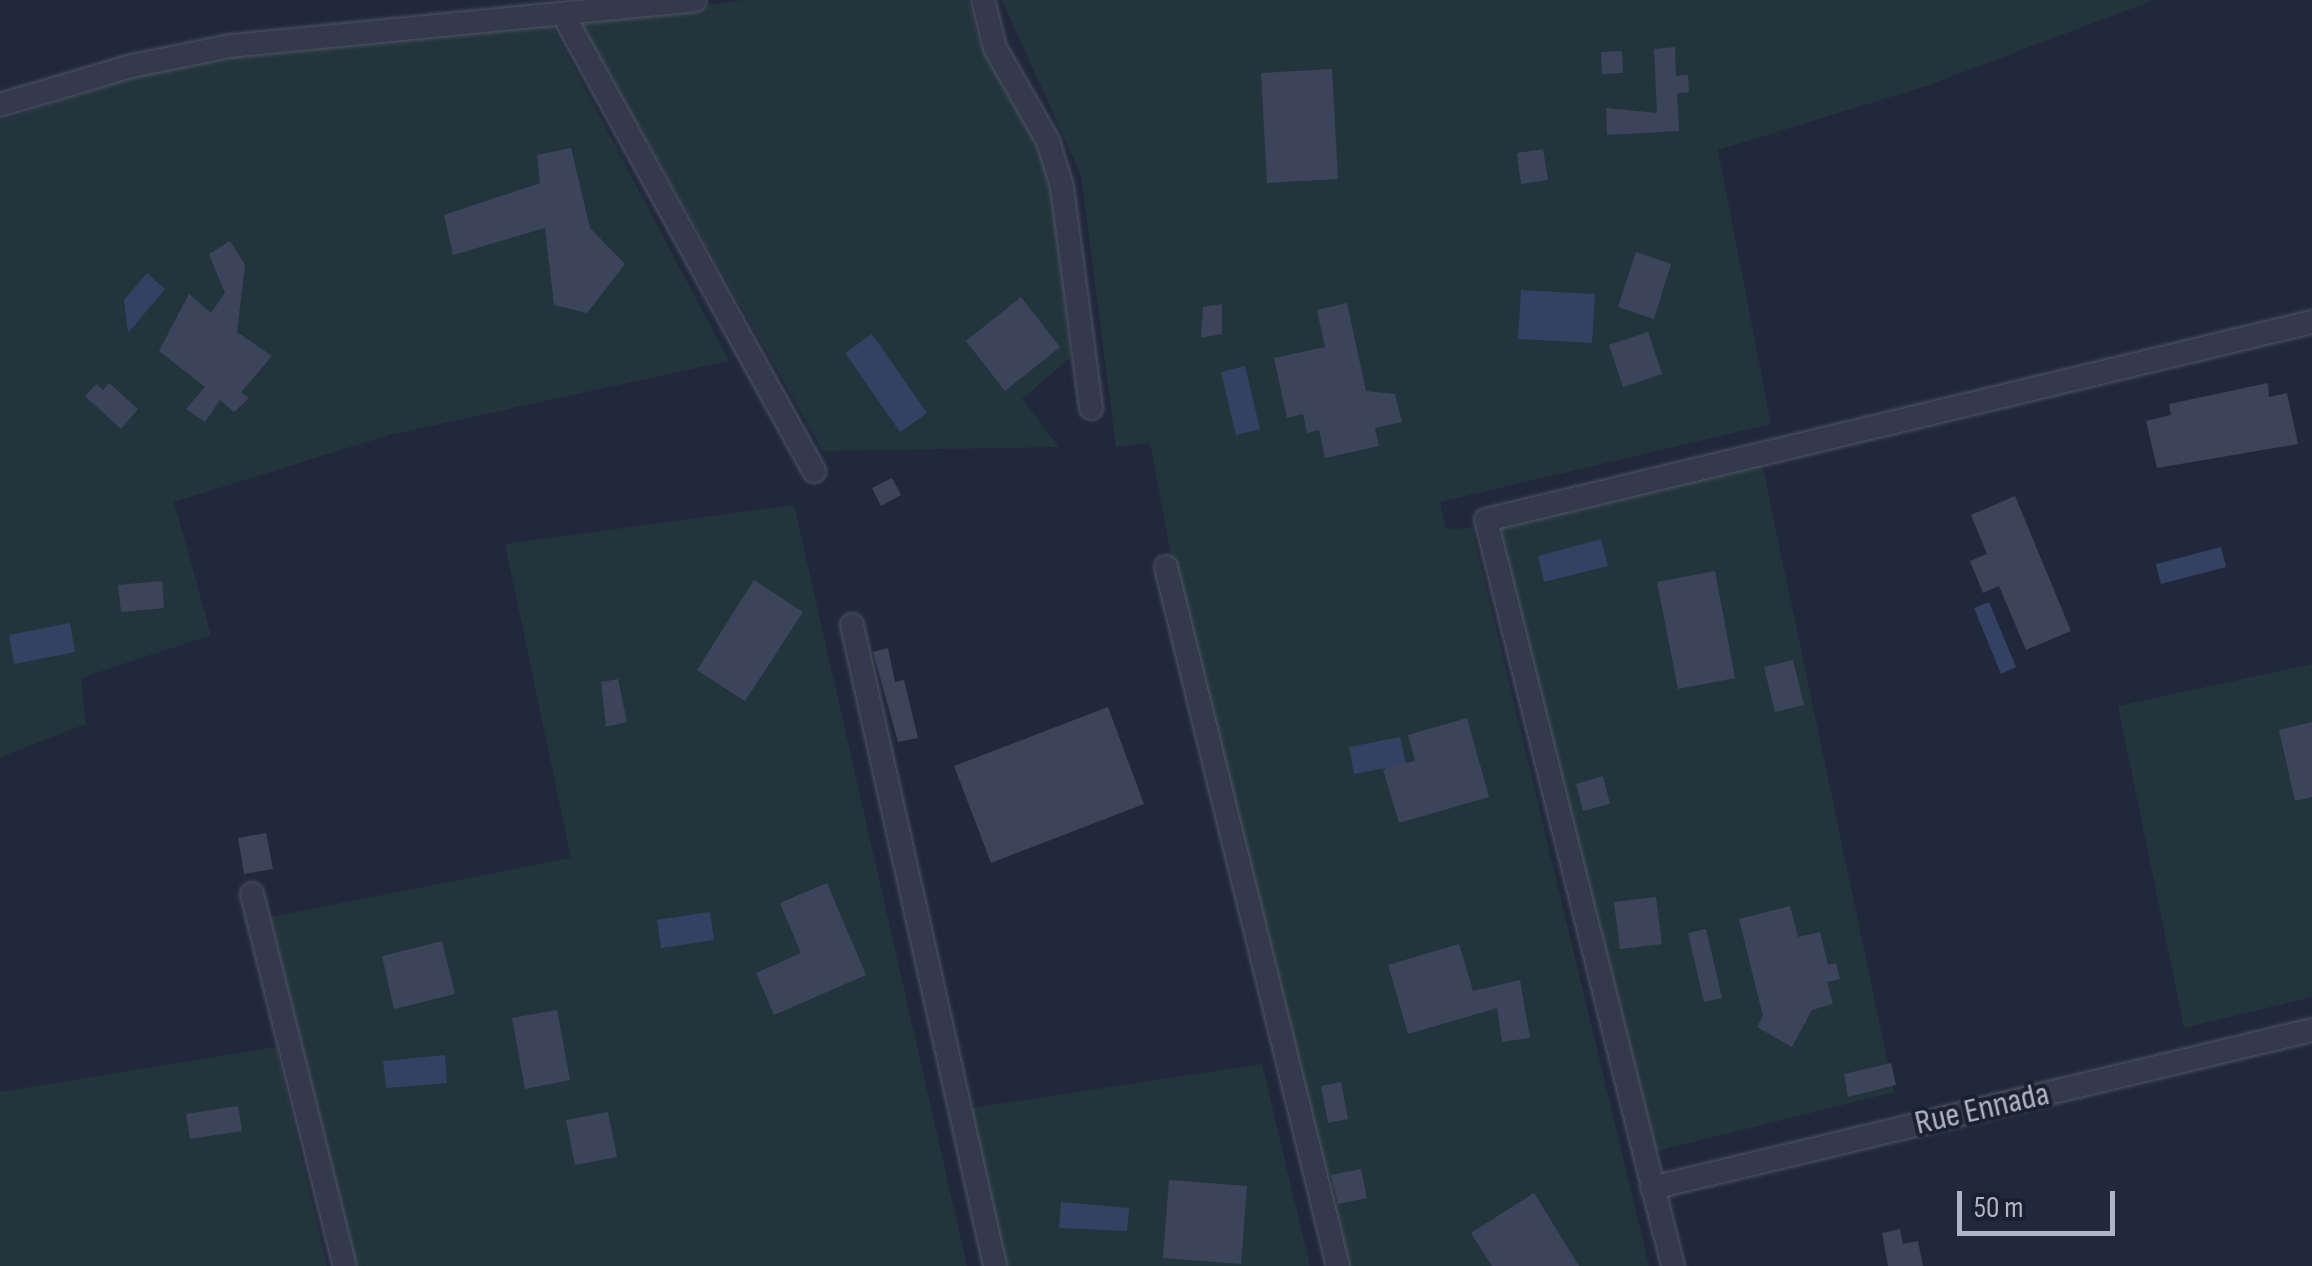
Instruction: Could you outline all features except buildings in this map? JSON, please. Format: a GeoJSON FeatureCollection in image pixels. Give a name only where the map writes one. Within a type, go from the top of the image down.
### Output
{"type":"FeatureCollection","features":[{"type":"Feature","properties":{"kind":"street"},"geometry":{"type":"LineString","coordinates":[[0,105],[132,66],[230,46],[565,18],[696,0]]}},
{"type":"Feature","properties":{"kind":"street"},"geometry":{"type":"LineString","coordinates":[[983,0],[995,48],[1048,140],[1062,186],[1090,408]]}},
{"type":"Feature","properties":{"kind":"street"},"geometry":{"type":"LineString","coordinates":[[565,18],[814,471]]}},
{"type":"Feature","properties":{"kind":"street"},"geometry":{"type":"LineString","coordinates":[[1673,1266],[1486,520],[2312,322]]}},
{"type":"Feature","properties":{"kind":"street"},"geometry":{"type":"LineString","coordinates":[[1166,567],[1338,1266]]}},
{"type":"Feature","properties":{"kind":"street"},"geometry":{"type":"LineString","coordinates":[[852,625],[996,1266]]}},
{"type":"Feature","properties":{"kind":"street"},"geometry":{"type":"LineString","coordinates":[[252,894],[345,1266]]}},
{"type":"Feature","properties":{"kind":"street","name":"Rue Ennada"},"geometry":{"type":"LineString","coordinates":[[1652,1188],[2312,1030]]}},
{"type":"Feature","properties":{"kind":"shaded area"},"geometry":{"type":"Polygon","coordinates":[[[743,0],[968,0],[979,41],[1048,166],[1071,357],[1022,399],[1059,447],[823,451],[580,23],[743,0]]]}},
{"type":"Feature","properties":{"kind":"shaded area"},"geometry":{"type":"Polygon","coordinates":[[[1002,0],[2154,0],[1926,86],[1718,150],[1771,424],[1440,502],[1446,529],[1472,528],[1649,1266],[1343,1266],[1180,603],[1150,443],[1116,447],[1081,175],[1002,0]]]}},
{"type":"Feature","properties":{"kind":"shaded area"},"geometry":{"type":"Polygon","coordinates":[[[551,24],[729,361],[389,435],[174,502],[211,635],[81,678],[86,724],[0,757],[0,121],[235,42],[551,24]]]}},
{"type":"Feature","properties":{"kind":"shaded area"},"geometry":{"type":"Polygon","coordinates":[[[1761,459],[1894,1092],[1653,1152],[1495,520],[1761,459]]]}},
{"type":"Feature","properties":{"kind":"shaded area"},"geometry":{"type":"Polygon","coordinates":[[[794,505],[967,1266],[355,1266],[270,917],[571,858],[505,544],[794,505]]]}},
{"type":"Feature","properties":{"kind":"shaded area"},"geometry":{"type":"Polygon","coordinates":[[[2312,664],[2312,997],[2184,1028],[2118,706],[2312,664]]]}},
{"type":"Feature","properties":{"kind":"shaded area"},"geometry":{"type":"Polygon","coordinates":[[[276,1047],[327,1266],[0,1266],[0,1092],[276,1047]]]}},
{"type":"Feature","properties":{"kind":"shaded area"},"geometry":{"type":"Polygon","coordinates":[[[1262,1064],[1310,1266],[1000,1266],[964,1109],[1262,1064]]]}},
{"type":"Feature","properties":{"kind":"water"},"geometry":{"type":"Polygon","coordinates":[[[147,273],[165,289],[128,333],[124,300],[147,273]]]}},
{"type":"Feature","properties":{"kind":"water"},"geometry":{"type":"Polygon","coordinates":[[[1521,290],[1595,294],[1592,343],[1518,339],[1521,290]]]}},
{"type":"Feature","properties":{"kind":"water"},"geometry":{"type":"Polygon","coordinates":[[[872,334],[927,413],[900,432],[845,353],[872,334]]]}},
{"type":"Feature","properties":{"kind":"water"},"geometry":{"type":"Polygon","coordinates":[[[1245,366],[1260,429],[1236,435],[1221,372],[1245,366]]]}},
{"type":"Feature","properties":{"kind":"water"},"geometry":{"type":"Polygon","coordinates":[[[1601,539],[1608,566],[1544,582],[1538,556],[1601,539]]]}},
{"type":"Feature","properties":{"kind":"water"},"geometry":{"type":"Polygon","coordinates":[[[2221,547],[2226,567],[2161,584],[2156,564],[2221,547]]]}},
{"type":"Feature","properties":{"kind":"water"},"geometry":{"type":"Polygon","coordinates":[[[1989,602],[2016,667],[2001,674],[1974,608],[1989,602]]]}},
{"type":"Feature","properties":{"kind":"water"},"geometry":{"type":"Polygon","coordinates":[[[70,623],[75,652],[14,664],[9,635],[70,623]]]}},
{"type":"Feature","properties":{"kind":"water"},"geometry":{"type":"Polygon","coordinates":[[[1400,737],[1406,764],[1354,774],[1349,747],[1400,737]]]}},
{"type":"Feature","properties":{"kind":"water"},"geometry":{"type":"Polygon","coordinates":[[[710,912],[714,940],[661,948],[657,920],[710,912]]]}},
{"type":"Feature","properties":{"kind":"water"},"geometry":{"type":"Polygon","coordinates":[[[445,1055],[447,1083],[386,1088],[383,1061],[445,1055]]]}},
{"type":"Feature","properties":{"kind":"water"},"geometry":{"type":"Polygon","coordinates":[[[1061,1202],[1129,1208],[1127,1231],[1059,1228],[1061,1202]]]}}]}
